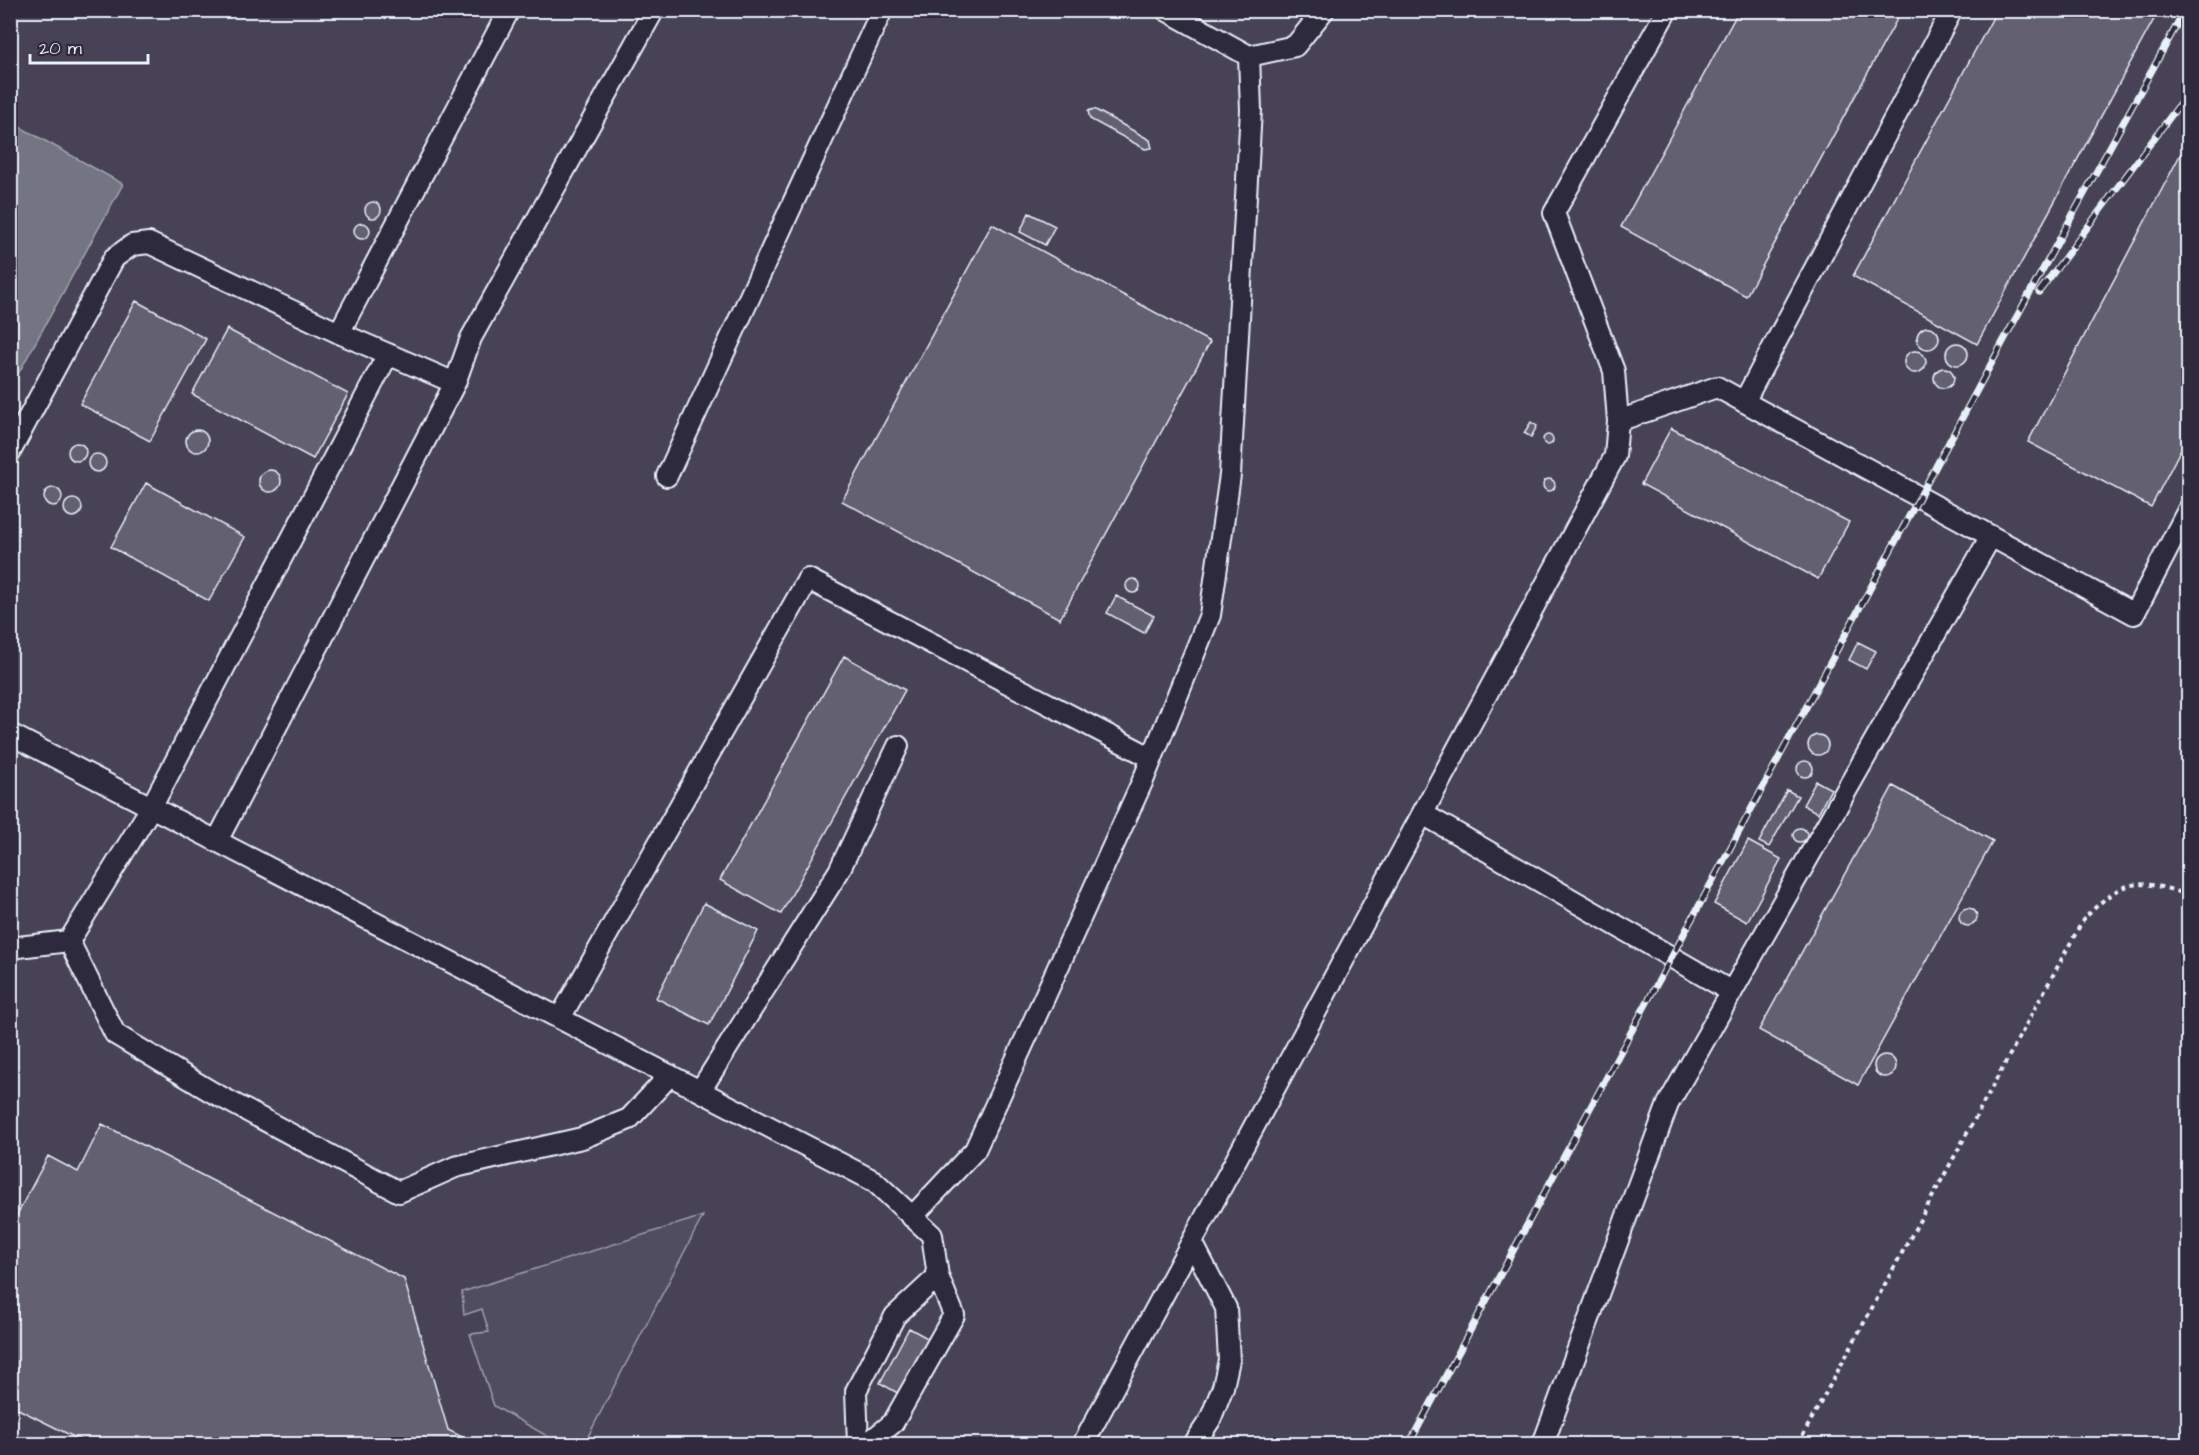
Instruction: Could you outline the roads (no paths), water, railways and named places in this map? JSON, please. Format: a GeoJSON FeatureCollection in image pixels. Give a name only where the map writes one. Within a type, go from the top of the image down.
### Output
{"type":"FeatureCollection","features":[{"type":"Feature","properties":{"kind":"lane"},"geometry":{"type":"LineString","coordinates":[[339,333],[509,10]]}},
{"type":"Feature","properties":{"kind":"lane"},"geometry":{"type":"LineString","coordinates":[[667,476],[882,10]]}},
{"type":"Feature","properties":{"kind":"lane"},"geometry":{"type":"LineString","coordinates":[[1166,10],[1249,56],[1295,46],[1324,10]]}},
{"type":"Feature","properties":{"kind":"lane"},"geometry":{"type":"LineString","coordinates":[[1083,1444],[1615,456],[1618,421],[1614,371],[1554,213],[1667,10]]}},
{"type":"Feature","properties":{"kind":"lane"},"geometry":{"type":"LineString","coordinates":[[1744,402],[1952,10]]}},
{"type":"Feature","properties":{"kind":"lane"},"geometry":{"type":"LineString","coordinates":[[217,841],[455,383],[471,338],[651,15]]}},
{"type":"Feature","properties":{"kind":"lane"},"geometry":{"type":"LineString","coordinates":[[912,1216],[975,1150],[1152,758],[1210,615],[1230,475],[1251,110],[1249,56]]}},
{"type":"Feature","properties":{"kind":"lane"},"geometry":{"type":"LineString","coordinates":[[10,452],[114,258],[132,245],[149,243],[339,333],[455,383]]}},
{"type":"Feature","properties":{"kind":"lane"},"geometry":{"type":"LineString","coordinates":[[69,941],[152,807],[388,354]]}},
{"type":"Feature","properties":{"kind":"lane"},"geometry":{"type":"LineString","coordinates":[[1618,421],[1717,387],[2134,614],[2188,510]]}},
{"type":"Feature","properties":{"kind":"lane"},"geometry":{"type":"LineString","coordinates":[[1543,1444],[1668,1104],[1991,536]]}},
{"type":"Feature","properties":{"kind":"lane"},"geometry":{"type":"LineString","coordinates":[[560,1018],[808,579],[1152,758]]}},
{"type":"Feature","properties":{"kind":"lane"},"geometry":{"type":"LineString","coordinates":[[10,734],[874,1180],[932,1235],[938,1276],[954,1315],[892,1423],[867,1444]]}},
{"type":"Feature","properties":{"kind":"lane"},"geometry":{"type":"LineString","coordinates":[[700,1091],[839,871],[898,746]]}},
{"type":"Feature","properties":{"kind":"lane"},"geometry":{"type":"LineString","coordinates":[[1423,814],[1732,992]]}},
{"type":"Feature","properties":{"kind":"lane"},"geometry":{"type":"LineString","coordinates":[[10,948],[69,941]]}},
{"type":"Feature","properties":{"kind":"lane"},"geometry":{"type":"LineString","coordinates":[[69,941],[115,1034],[210,1091],[399,1192],[455,1167],[582,1138],[620,1123],[629,1119],[670,1075]]}},
{"type":"Feature","properties":{"kind":"lane"},"geometry":{"type":"LineString","coordinates":[[1192,1242],[1226,1308],[1229,1360],[1223,1387],[1210,1420],[1194,1444]]}},
{"type":"Feature","properties":{"kind":"lane"},"geometry":{"type":"LineString","coordinates":[[858,1444],[856,1391],[896,1316],[938,1276]]}},
{"type":"Feature","properties":{"kind":"water"},"geometry":{"type":"Polygon","coordinates":[[[11,122],[123,184],[11,387],[11,122]]]}},
{"type":"Feature","properties":{"kind":"railway"},"geometry":{"type":"LineString","coordinates":[[1409,1444],[2004,340],[2185,10]]}},
{"type":"Feature","properties":{"kind":"railway"},"geometry":{"type":"LineString","coordinates":[[2039,292],[2188,93]]}}]}
